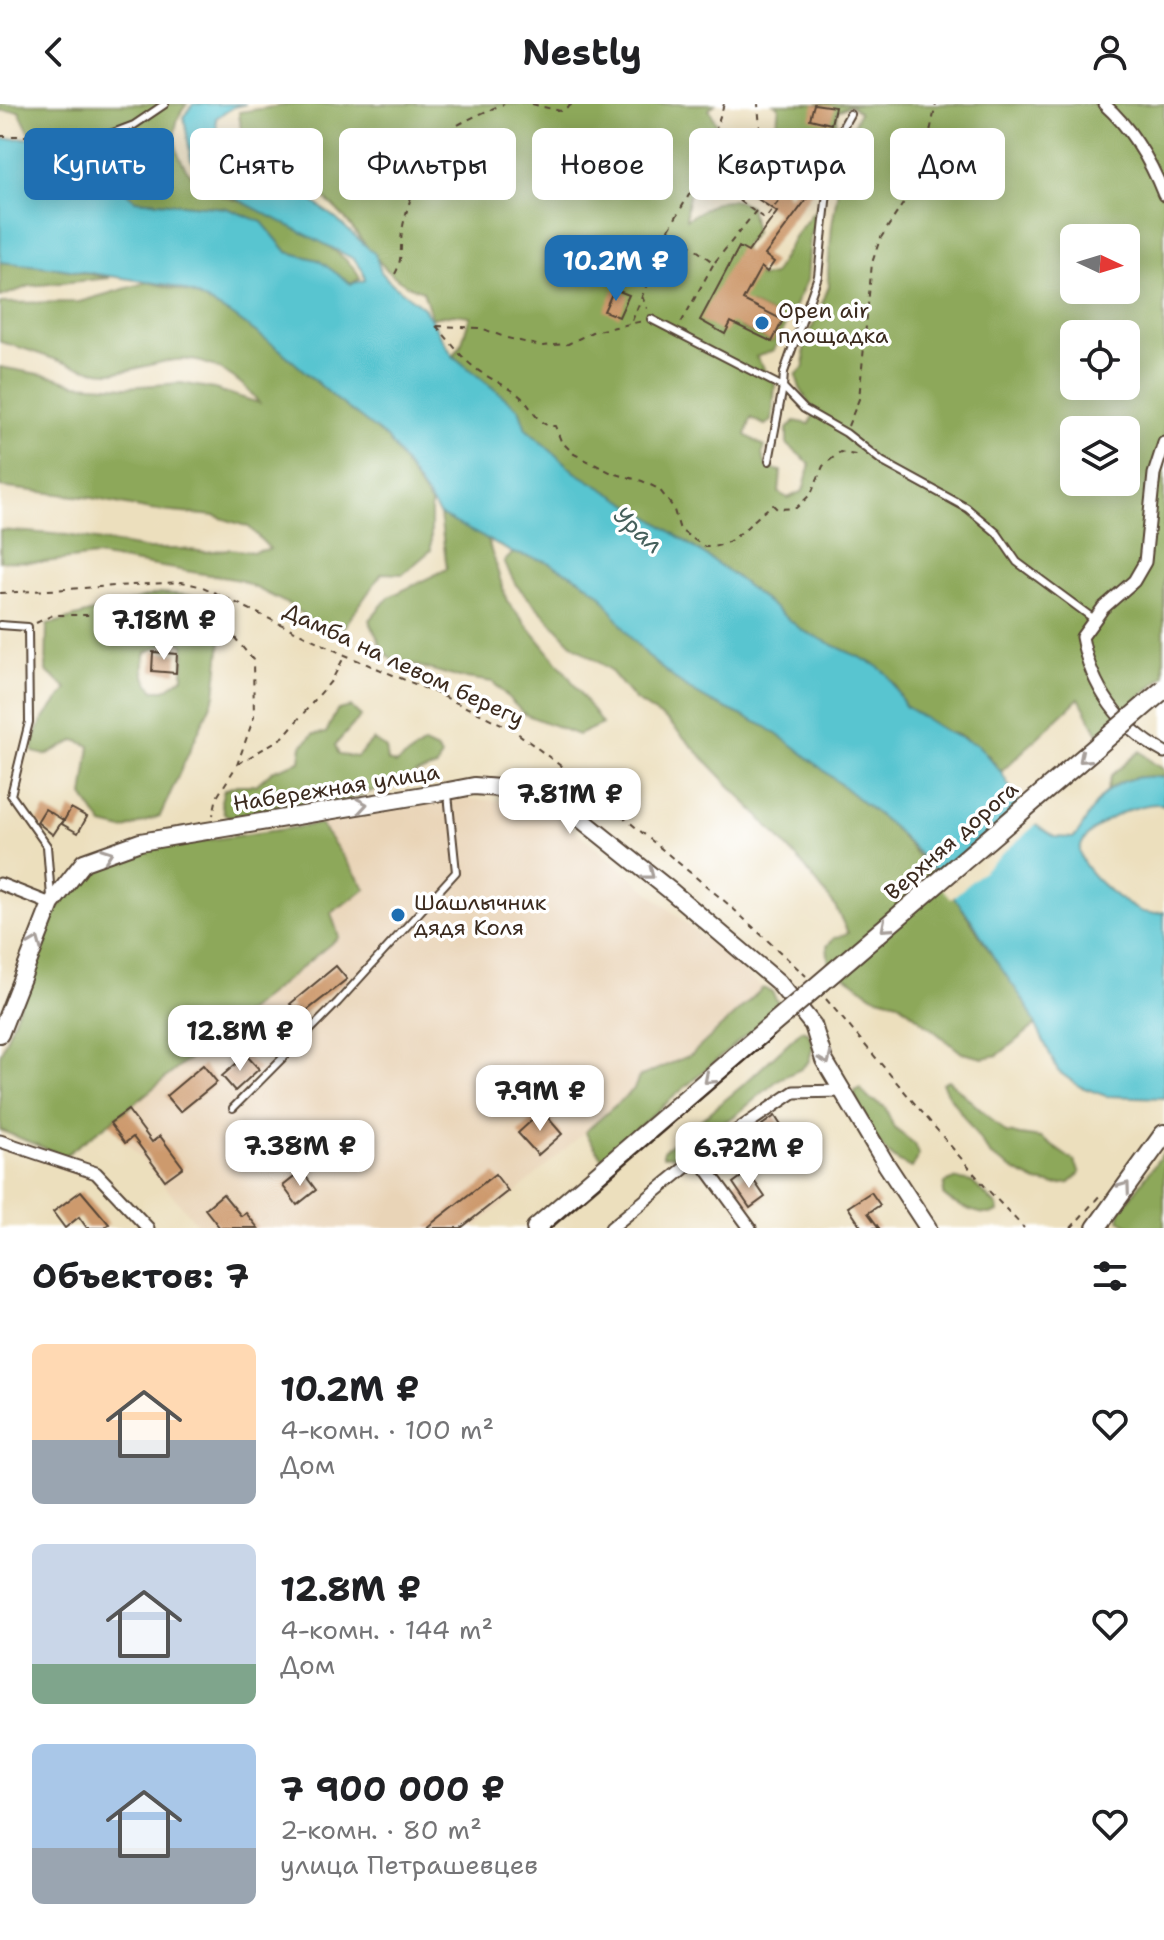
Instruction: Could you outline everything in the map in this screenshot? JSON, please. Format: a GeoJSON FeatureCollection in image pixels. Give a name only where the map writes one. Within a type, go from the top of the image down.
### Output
{"type":"FeatureCollection","features":[{"type":"Feature","properties":{"kind":"main road","name":"Верхняя дорога"},"geometry":{"type":"LineString","coordinates":[[536,1228],[1164,689]]}},
{"type":"Feature","properties":{"kind":"main road","name":"Набережная улица"},"geometry":{"type":"LineString","coordinates":[[0,1034],[51,904],[84,862],[140,842],[474,786],[525,790],[567,808],[668,898],[778,982],[813,1025],[824,1060],[928,1228]]}},
{"type":"Feature","properties":{"kind":"main road"},"geometry":{"type":"LineString","coordinates":[[1096,1228],[1160,1140]]}},
{"type":"Feature","properties":{"kind":"street"},"geometry":{"type":"LineString","coordinates":[[1104,104],[1138,145],[1164,195]]}},
{"type":"Feature","properties":{"kind":"street"},"geometry":{"type":"LineString","coordinates":[[1164,443],[1154,474],[1145,562],[1134,581],[1103,608],[1082,637],[1097,687],[1134,733],[1164,752]]}},
{"type":"Feature","properties":{"kind":"street"},"geometry":{"type":"LineString","coordinates":[[0,884],[51,904]]}},
{"type":"Feature","properties":{"kind":"street"},"geometry":{"type":"LineString","coordinates":[[611,1228],[698,1157],[794,1092],[842,1091]]}},
{"type":"Feature","properties":{"kind":"street"},"geometry":{"type":"LineString","coordinates":[[0,1141],[96,1173],[148,1228]]}},
{"type":"Feature","properties":{"kind":"street"},"geometry":{"type":"LineString","coordinates":[[698,1157],[750,1228]]}},
{"type":"Feature","properties":{"kind":"lane"},"geometry":{"type":"LineString","coordinates":[[126,128],[165,104]]}},
{"type":"Feature","properties":{"kind":"lane"},"geometry":{"type":"LineString","coordinates":[[769,461],[784,372],[818,276],[832,146],[850,114]]}},
{"type":"Feature","properties":{"kind":"lane"},"geometry":{"type":"LineString","coordinates":[[651,319],[783,387],[804,409],[846,433],[883,462],[967,508],[997,533],[1017,562],[1094,619]]}},
{"type":"Feature","properties":{"kind":"lane"},"geometry":{"type":"LineString","coordinates":[[0,625],[28,627],[29,722],[11,795],[47,846],[51,904]]}},
{"type":"Feature","properties":{"kind":"lane"},"geometry":{"type":"LineString","coordinates":[[233,1108],[338,1002],[456,872],[448,791]]}},
{"type":"Feature","properties":{"kind":"path"},"geometry":{"type":"LineString","coordinates":[[395,274],[401,264],[402,230],[408,204],[430,152],[443,134],[504,104]]}},
{"type":"Feature","properties":{"kind":"path"},"geometry":{"type":"LineString","coordinates":[[532,104],[560,111],[573,104]]}},
{"type":"Feature","properties":{"kind":"path"},"geometry":{"type":"LineString","coordinates":[[716,128],[724,104]]}},
{"type":"Feature","properties":{"kind":"path"},"geometry":{"type":"LineString","coordinates":[[740,200],[765,219],[796,178],[761,140],[758,104]]}},
{"type":"Feature","properties":{"kind":"path"},"geometry":{"type":"LineString","coordinates":[[846,433],[859,399],[872,263],[880,239],[908,196],[927,146],[936,104]]}},
{"type":"Feature","properties":{"kind":"path"},"geometry":{"type":"LineString","coordinates":[[0,136],[24,136]]}},
{"type":"Feature","properties":{"kind":"path"},"geometry":{"type":"LineString","coordinates":[[631,323],[669,230],[689,195]]}},
{"type":"Feature","properties":{"kind":"path"},"geometry":{"type":"LineString","coordinates":[[676,332],[714,263],[756,211]]}},
{"type":"Feature","properties":{"kind":"path"},"geometry":{"type":"LineString","coordinates":[[669,230],[714,263]]}},
{"type":"Feature","properties":{"kind":"path"},"geometry":{"type":"LineString","coordinates":[[642,296],[651,319],[592,332],[568,344],[541,346],[481,328],[436,326],[462,358],[524,400],[545,426],[555,426],[561,441],[574,454],[612,473],[659,489],[673,507],[680,530],[705,547],[730,543],[752,520],[773,505],[777,509],[796,508],[811,494],[823,466],[840,452],[883,462]]}},
{"type":"Feature","properties":{"kind":"path","name":"Дамба на левом берегу"},"geometry":{"type":"LineString","coordinates":[[0,593],[182,582],[203,587],[345,655],[512,729],[574,776],[728,904],[809,980]]}},
{"type":"Feature","properties":{"kind":"path"},"geometry":{"type":"LineString","coordinates":[[28,627],[53,615],[177,615],[235,638],[253,660],[254,717],[237,765],[217,797],[209,830]]}},
{"type":"Feature","properties":{"kind":"path"},"geometry":{"type":"LineString","coordinates":[[237,765],[283,737],[332,680],[345,655]]}},
{"type":"Feature","properties":{"kind":"path"},"geometry":{"type":"LineString","coordinates":[[834,1007],[988,1190],[1024,1228]]}},
{"type":"Feature","properties":{"kind":"shaded area"},"geometry":{"type":"Polygon","coordinates":[[[448,799],[516,801],[556,814],[763,988],[691,1055],[639,1077],[634,1089],[475,1228],[201,1228],[110,1123],[339,937],[331,913],[366,889],[320,824],[448,799]]]}},
{"type":"Feature","properties":{"kind":"green space"},"geometry":{"type":"Polygon","coordinates":[[[0,104],[187,104],[179,116],[175,141],[190,173],[190,200],[235,200],[260,208],[328,246],[354,268],[360,278],[351,284],[318,260],[287,252],[262,222],[226,208],[135,200],[174,200],[174,128],[27,128],[19,111],[0,111],[0,104]]]}},
{"type":"Feature","properties":{"kind":"green space"},"geometry":{"type":"Polygon","coordinates":[[[293,104],[715,104],[709,109],[719,128],[689,128],[686,219],[724,200],[750,206],[755,233],[745,244],[742,258],[760,277],[773,275],[794,237],[814,211],[817,217],[810,238],[807,280],[774,350],[756,357],[775,384],[772,421],[765,425],[751,418],[746,435],[765,447],[762,455],[767,468],[781,471],[779,493],[788,498],[803,491],[810,464],[787,444],[787,429],[795,421],[810,424],[814,412],[796,375],[805,366],[804,348],[829,286],[836,200],[874,200],[874,128],[853,128],[859,112],[850,105],[838,111],[836,127],[833,128],[766,128],[777,121],[779,107],[774,104],[1164,104],[1164,676],[1098,734],[1079,698],[1001,772],[989,756],[961,736],[947,732],[905,706],[894,683],[876,665],[803,631],[732,574],[647,515],[575,472],[526,429],[519,409],[453,356],[461,345],[470,316],[453,314],[432,318],[423,291],[393,276],[347,221],[323,198],[323,128],[241,128],[239,112],[293,104]],[[751,304],[740,327],[772,342],[783,320],[751,304]]]}},
{"type":"Feature","properties":{"kind":"green space"},"geometry":{"type":"Polygon","coordinates":[[[0,262],[110,278],[30,286],[0,297],[0,262]]]}},
{"type":"Feature","properties":{"kind":"green space"},"geometry":{"type":"Polygon","coordinates":[[[148,282],[192,293],[232,315],[278,348],[388,439],[431,504],[431,550],[403,574],[382,573],[337,637],[314,625],[294,607],[240,580],[96,556],[44,562],[0,561],[0,530],[67,535],[148,549],[253,552],[270,549],[249,527],[215,516],[150,510],[92,498],[0,487],[0,367],[55,377],[75,384],[127,387],[181,383],[259,403],[233,377],[200,362],[175,360],[125,371],[96,371],[0,342],[0,303],[79,302],[148,282]]]}},
{"type":"Feature","properties":{"kind":"green space"},"geometry":{"type":"Polygon","coordinates":[[[440,515],[487,538],[507,601],[567,674],[602,724],[578,735],[524,714],[493,682],[453,676],[390,658],[382,648],[369,620],[389,597],[447,569],[440,515]]]}},
{"type":"Feature","properties":{"kind":"green space"},"geometry":{"type":"Polygon","coordinates":[[[513,553],[546,561],[580,579],[600,594],[654,662],[684,686],[765,726],[893,827],[959,903],[1009,976],[1037,1024],[998,1055],[983,1058],[962,1053],[898,1002],[874,996],[829,965],[827,946],[834,938],[848,933],[835,906],[799,860],[668,721],[635,700],[609,669],[573,645],[516,585],[504,562],[513,553]]]}},
{"type":"Feature","properties":{"kind":"green space"},"geometry":{"type":"Polygon","coordinates":[[[160,593],[197,596],[220,621],[215,695],[160,816],[123,830],[103,825],[83,796],[90,746],[76,740],[46,755],[33,752],[40,726],[67,689],[46,671],[47,625],[160,593]],[[177,640],[146,652],[144,672],[154,690],[165,690],[183,677],[184,644],[177,640]]]}},
{"type":"Feature","properties":{"kind":"green space"},"geometry":{"type":"Polygon","coordinates":[[[351,707],[361,716],[335,745],[339,755],[357,757],[373,740],[386,748],[388,761],[396,764],[424,744],[437,750],[441,756],[437,767],[415,774],[409,783],[348,800],[247,819],[232,818],[224,813],[221,801],[224,790],[237,785],[256,785],[272,771],[300,761],[302,746],[313,734],[326,733],[337,710],[351,707]]]}},
{"type":"Feature","properties":{"kind":"green space"},"geometry":{"type":"Polygon","coordinates":[[[1140,751],[1164,769],[1164,778],[1134,778],[1107,791],[1111,776],[1140,751]]]}},
{"type":"Feature","properties":{"kind":"green space"},"geometry":{"type":"Polygon","coordinates":[[[320,824],[366,889],[331,913],[339,937],[125,1111],[64,1156],[0,1130],[0,1055],[57,910],[89,867],[145,849],[320,824]]]}},
{"type":"Feature","properties":{"kind":"green space"},"geometry":{"type":"Polygon","coordinates":[[[763,988],[772,992],[780,1006],[602,1158],[585,1132],[634,1089],[639,1077],[691,1055],[763,988]]]}},
{"type":"Feature","properties":{"kind":"green space"},"geometry":{"type":"Polygon","coordinates":[[[802,1030],[808,1032],[813,1045],[809,1061],[801,1069],[779,1079],[736,1115],[708,1132],[683,1155],[663,1156],[663,1151],[742,1086],[802,1030]]]}},
{"type":"Feature","properties":{"kind":"green space"},"geometry":{"type":"Polygon","coordinates":[[[948,1080],[1006,1133],[1041,1138],[1075,1162],[1080,1173],[1070,1183],[1055,1185],[1037,1182],[991,1156],[946,1091],[942,1083],[948,1080]]]}},
{"type":"Feature","properties":{"kind":"green space"},"geometry":{"type":"Polygon","coordinates":[[[860,1088],[868,1098],[885,1107],[894,1128],[915,1144],[919,1155],[912,1168],[891,1156],[875,1137],[862,1115],[854,1092],[860,1088]]]}},
{"type":"Feature","properties":{"kind":"green space"},"geometry":{"type":"Polygon","coordinates":[[[1164,1152],[1164,1228],[1133,1228],[1119,1220],[1121,1210],[1164,1152]]]}},
{"type":"Feature","properties":{"kind":"green space"},"geometry":{"type":"Polygon","coordinates":[[[955,1179],[972,1182],[997,1206],[998,1212],[985,1214],[961,1207],[948,1199],[943,1195],[945,1183],[955,1179]]]}},
{"type":"Feature","properties":{"kind":"water"},"geometry":{"type":"Polygon","coordinates":[[[193,104],[246,104],[216,118],[217,128],[190,128],[190,154],[184,116],[193,104]]]}},
{"type":"Feature","properties":{"kind":"water","name":"Урал"},"geometry":{"type":"Polygon","coordinates":[[[24,138],[24,200],[135,200],[226,208],[262,222],[287,252],[318,260],[351,284],[365,280],[363,271],[354,259],[239,200],[311,200],[336,219],[375,254],[381,272],[390,282],[424,308],[453,356],[519,409],[526,429],[575,472],[647,515],[732,574],[803,631],[876,665],[888,675],[905,706],[947,732],[978,745],[1001,772],[1024,811],[1036,825],[1055,837],[1073,838],[1105,793],[1122,782],[1142,777],[1164,778],[1164,805],[1142,806],[1116,816],[1092,831],[1080,849],[1085,865],[1119,898],[1141,911],[1164,912],[1164,1098],[1106,1096],[1079,1086],[1058,1071],[1026,1004],[973,922],[927,862],[893,827],[765,726],[684,686],[654,662],[631,638],[600,594],[580,579],[546,561],[513,553],[440,515],[388,439],[278,348],[232,315],[192,293],[169,285],[0,262],[0,139],[24,138]]]}},
{"type":"Feature","properties":{"kind":"pier"},"geometry":{"type":"Polygon","coordinates":[[[1027,809],[1039,822],[951,899],[934,878],[1027,809]]]}},
{"type":"Feature","properties":{"kind":"building"},"geometry":{"type":"Polygon","coordinates":[[[814,104],[835,107],[831,124],[810,119],[814,104]]]}},
{"type":"Feature","properties":{"kind":"building"},"geometry":{"type":"Polygon","coordinates":[[[759,200],[806,200],[765,255],[774,262],[767,272],[761,267],[743,300],[783,320],[772,342],[731,322],[725,334],[700,320],[739,247],[748,252],[777,212],[759,200]]]}},
{"type":"Feature","properties":{"kind":"building"},"geometry":{"type":"Polygon","coordinates":[[[614,289],[629,295],[619,317],[604,311],[614,289]]]}},
{"type":"Feature","properties":{"kind":"building"},"geometry":{"type":"Polygon","coordinates":[[[153,652],[177,654],[176,673],[152,671],[153,652]]]}},
{"type":"Feature","properties":{"kind":"building"},"geometry":{"type":"Polygon","coordinates":[[[71,808],[87,817],[78,833],[62,824],[71,808]]]}},
{"type":"Feature","properties":{"kind":"building"},"geometry":{"type":"Polygon","coordinates":[[[45,809],[63,820],[53,835],[37,822],[45,809]]]}},
{"type":"Feature","properties":{"kind":"building"},"geometry":{"type":"Polygon","coordinates":[[[336,966],[347,979],[258,1049],[252,1041],[336,966]]]}},
{"type":"Feature","properties":{"kind":"building"},"geometry":{"type":"Polygon","coordinates":[[[246,1055],[259,1069],[235,1091],[222,1076],[246,1055]]]}},
{"type":"Feature","properties":{"kind":"building"},"geometry":{"type":"Polygon","coordinates":[[[203,1065],[217,1082],[180,1112],[166,1096],[203,1065]]]}},
{"type":"Feature","properties":{"kind":"building"},"geometry":{"type":"Polygon","coordinates":[[[128,1110],[152,1142],[160,1136],[183,1167],[165,1180],[133,1137],[125,1143],[110,1123],[128,1110]]]}},
{"type":"Feature","properties":{"kind":"building"},"geometry":{"type":"Polygon","coordinates":[[[542,1111],[562,1134],[538,1155],[518,1133],[542,1111]]]}},
{"type":"Feature","properties":{"kind":"building"},"geometry":{"type":"Polygon","coordinates":[[[775,1116],[787,1135],[774,1144],[762,1125],[775,1116]]]}},
{"type":"Feature","properties":{"kind":"building"},"geometry":{"type":"Polygon","coordinates":[[[302,1171],[316,1190],[297,1205],[283,1186],[302,1171]]]}},
{"type":"Feature","properties":{"kind":"building"},"geometry":{"type":"Polygon","coordinates":[[[748,1172],[765,1197],[750,1208],[733,1183],[748,1172]]]}},
{"type":"Feature","properties":{"kind":"building"},"geometry":{"type":"Polygon","coordinates":[[[495,1174],[508,1191],[461,1228],[426,1228],[495,1174]]]}},
{"type":"Feature","properties":{"kind":"building"},"geometry":{"type":"Polygon","coordinates":[[[81,1191],[109,1224],[103,1228],[87,1228],[79,1217],[65,1228],[53,1212],[81,1191]]]}},
{"type":"Feature","properties":{"kind":"building"},"geometry":{"type":"Polygon","coordinates":[[[871,1192],[880,1205],[868,1213],[879,1228],[862,1228],[848,1207],[871,1192]]]}},
{"type":"Feature","properties":{"kind":"building"},"geometry":{"type":"Polygon","coordinates":[[[223,1194],[241,1216],[246,1213],[258,1228],[220,1228],[205,1209],[223,1194]]]}},
{"type":"Feature","properties":{"kind":"tram line"},"geometry":{"type":"LineString","coordinates":[[550,1228],[1164,701]]}},
{"type":"Feature","properties":{"kind":"place","name":"Open air площадка"},"geometry":{"type":"Point","coordinates":[762,323]}},
{"type":"Feature","properties":{"kind":"place","name":"Шашлычник дядя Коля"},"geometry":{"type":"Point","coordinates":[398,915]}}]}
